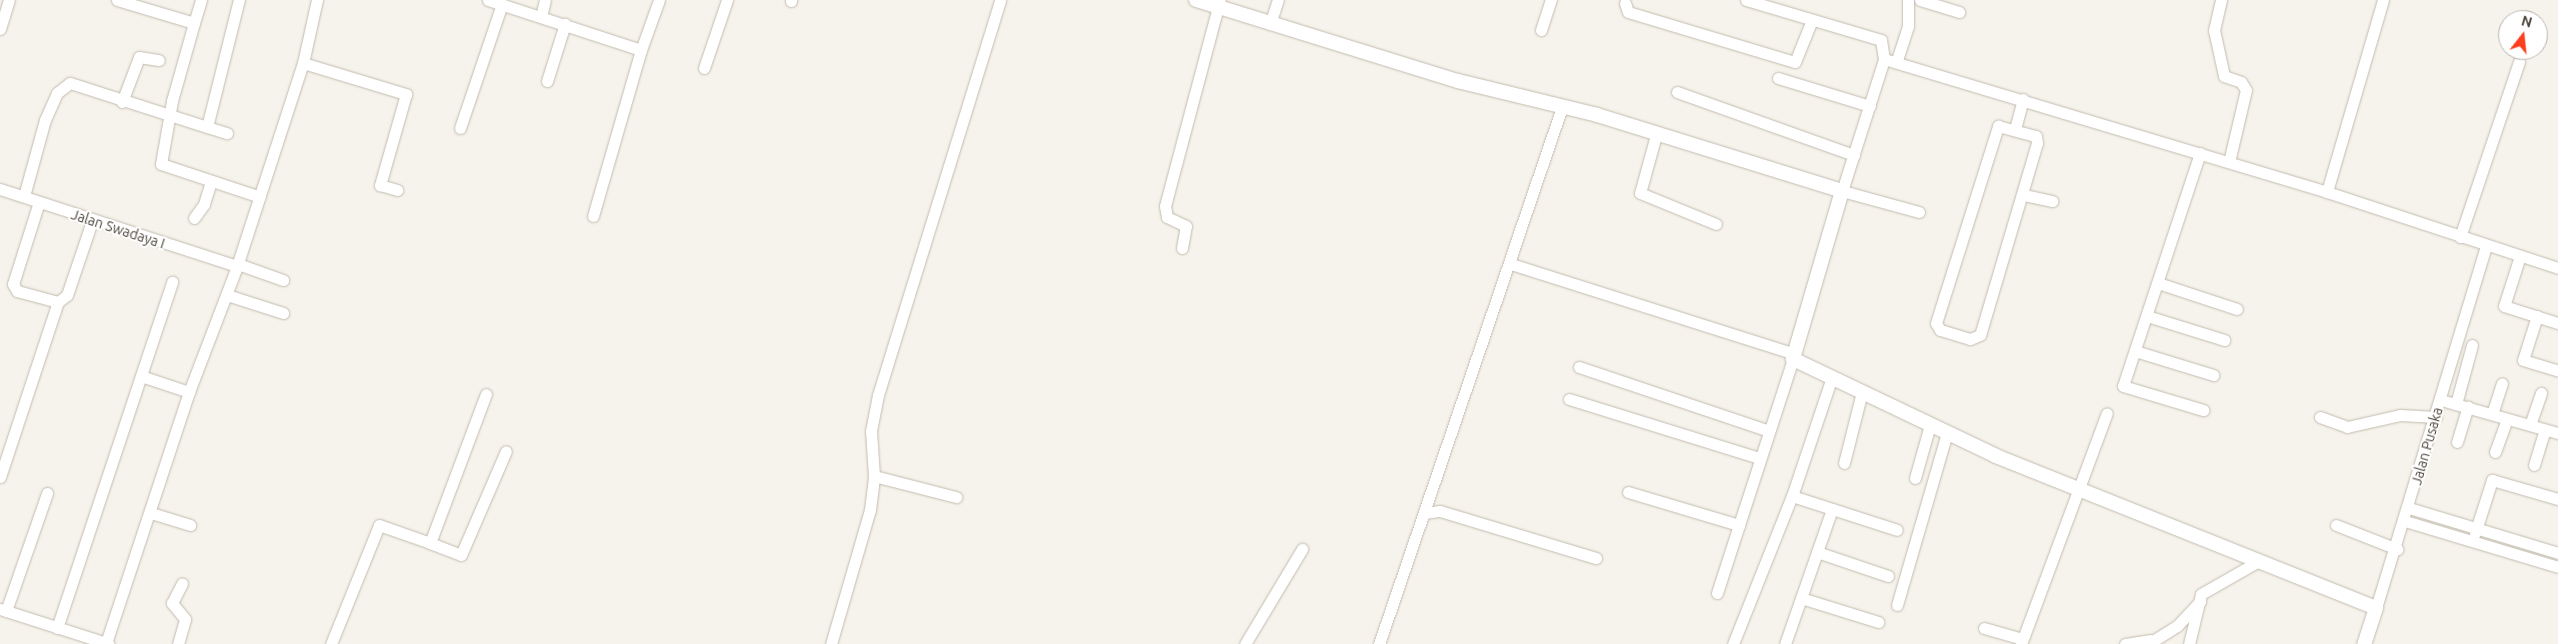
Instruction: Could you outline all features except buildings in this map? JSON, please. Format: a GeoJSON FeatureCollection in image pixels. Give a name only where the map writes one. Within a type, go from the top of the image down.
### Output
{"type":"FeatureCollection","features":[{"type":"Feature","properties":{"kind":"street"},"geometry":{"type":"LineString","coordinates":[[0,29],[9,0]]}},
{"type":"Feature","properties":{"kind":"street"},"geometry":{"type":"LineString","coordinates":[[117,0],[194,23]]}},
{"type":"Feature","properties":{"kind":"street"},"geometry":{"type":"LineString","coordinates":[[201,0],[169,116],[162,164],[260,197]]}},
{"type":"Feature","properties":{"kind":"street"},"geometry":{"type":"LineString","coordinates":[[207,127],[239,0]]}},
{"type":"Feature","properties":{"kind":"street"},"geometry":{"type":"LineString","coordinates":[[47,493],[3,610],[107,643],[189,392],[238,265],[303,63],[317,0]]}},
{"type":"Feature","properties":{"kind":"street"},"geometry":{"type":"LineString","coordinates":[[488,0],[641,50]]}},
{"type":"Feature","properties":{"kind":"street"},"geometry":{"type":"LineString","coordinates":[[541,17],[546,0]]}},
{"type":"Feature","properties":{"kind":"street"},"geometry":{"type":"LineString","coordinates":[[593,216],[641,50],[659,0]]}},
{"type":"Feature","properties":{"kind":"street"},"geometry":{"type":"LineString","coordinates":[[704,68],[727,0]]}},
{"type":"Feature","properties":{"kind":"street"},"geometry":{"type":"LineString","coordinates":[[831,644],[870,510],[874,476],[872,424],[900,314],[1000,0]]}},
{"type":"Feature","properties":{"kind":"street"},"geometry":{"type":"LineString","coordinates":[[1196,0],[1220,4],[1270,24],[1458,81],[1562,107],[1842,191],[1919,212]]}},
{"type":"Feature","properties":{"kind":"street"},"geometry":{"type":"LineString","coordinates":[[1270,24],[1278,0]]}},
{"type":"Feature","properties":{"kind":"street"},"geometry":{"type":"LineString","coordinates":[[1541,30],[1550,0]]}},
{"type":"Feature","properties":{"kind":"street"},"geometry":{"type":"LineString","coordinates":[[1717,593],[1794,357],[1842,191],[1884,59],[1880,40],[1746,0]]}},
{"type":"Feature","properties":{"kind":"street"},"geometry":{"type":"LineString","coordinates":[[1897,60],[1908,26],[1908,0]]}},
{"type":"Feature","properties":{"kind":"street"},"geometry":{"type":"LineString","coordinates":[[1920,0],[1959,12]]}},
{"type":"Feature","properties":{"kind":"street"},"geometry":{"type":"LineString","coordinates":[[2221,0],[2214,30],[2224,76],[2241,82],[2246,90],[2229,162]]}},
{"type":"Feature","properties":{"kind":"street"},"geometry":{"type":"LineString","coordinates":[[2327,192],[2383,0]]}},
{"type":"Feature","properties":{"kind":"street"},"geometry":{"type":"LineString","coordinates":[[1625,2],[1628,12],[1795,62],[1812,20]]}},
{"type":"Feature","properties":{"kind":"street"},"geometry":{"type":"LineString","coordinates":[[460,128],[502,4]]}},
{"type":"Feature","properties":{"kind":"street"},"geometry":{"type":"LineString","coordinates":[[1182,248],[1186,226],[1167,217],[1164,206],[1220,4]]}},
{"type":"Feature","properties":{"kind":"street"},"geometry":{"type":"LineString","coordinates":[[547,81],[565,24]]}},
{"type":"Feature","properties":{"kind":"street"},"geometry":{"type":"LineString","coordinates":[[122,102],[139,57],[159,60]]}},
{"type":"Feature","properties":{"kind":"street"},"geometry":{"type":"LineString","coordinates":[[1884,59],[1897,60],[2327,192],[2486,246],[2558,268]]}},
{"type":"Feature","properties":{"kind":"street"},"geometry":{"type":"LineString","coordinates":[[2460,237],[2519,62]]}},
{"type":"Feature","properties":{"kind":"street"},"geometry":{"type":"LineString","coordinates":[[303,63],[406,94],[380,185],[397,190]]}},
{"type":"Feature","properties":{"kind":"street"},"geometry":{"type":"LineString","coordinates":[[1778,78],[1870,106]]}},
{"type":"Feature","properties":{"kind":"street"},"geometry":{"type":"LineString","coordinates":[[24,196],[45,120],[61,88],[75,83],[122,102],[227,133]]}},
{"type":"Feature","properties":{"kind":"street"},"geometry":{"type":"LineString","coordinates":[[1677,92],[1854,155]]}},
{"type":"Feature","properties":{"kind":"street"},"geometry":{"type":"LineString","coordinates":[[2015,129],[2023,99]]}},
{"type":"Feature","properties":{"kind":"street"},"geometry":{"type":"LineString","coordinates":[[1379,644],[1562,107]]}},
{"type":"Feature","properties":{"kind":"street"},"geometry":{"type":"LineString","coordinates":[[1994,129],[2015,129],[2037,138],[2024,195],[1978,338],[1940,330],[1936,324],[1994,129]]}},
{"type":"Feature","properties":{"kind":"street"},"geometry":{"type":"LineString","coordinates":[[1656,135],[1640,193],[1716,224]]}},
{"type":"Feature","properties":{"kind":"street"},"geometry":{"type":"LineString","coordinates":[[2200,153],[2123,386],[2203,410]]}},
{"type":"Feature","properties":{"kind":"street"},"geometry":{"type":"LineString","coordinates":[[194,218],[204,204],[211,181]]}},
{"type":"Feature","properties":{"kind":"street","name":"Jalan Swadaya I"},"geometry":{"type":"LineString","coordinates":[[0,189],[92,221],[283,280]]}},
{"type":"Feature","properties":{"kind":"street"},"geometry":{"type":"LineString","coordinates":[[2024,195],[2052,201]]}},
{"type":"Feature","properties":{"kind":"street"},"geometry":{"type":"LineString","coordinates":[[38,202],[14,286],[58,302]]}},
{"type":"Feature","properties":{"kind":"street"},"geometry":{"type":"LineString","coordinates":[[0,477],[58,302],[67,295],[92,221]]}},
{"type":"Feature","properties":{"kind":"street","name":"Jalan Pusaka"},"geometry":{"type":"LineString","coordinates":[[2364,644],[2397,549],[2486,246]]}},
{"type":"Feature","properties":{"kind":"street"},"geometry":{"type":"LineString","coordinates":[[2520,256],[2504,306],[2558,323]]}},
{"type":"Feature","properties":{"kind":"street"},"geometry":{"type":"LineString","coordinates":[[1510,264],[1794,357],[1947,433],[2231,552],[2376,608]]}},
{"type":"Feature","properties":{"kind":"street"},"geometry":{"type":"LineString","coordinates":[[57,628],[172,282]]}},
{"type":"Feature","properties":{"kind":"street"},"geometry":{"type":"LineString","coordinates":[[2158,283],[2237,309]]}},
{"type":"Feature","properties":{"kind":"street"},"geometry":{"type":"LineString","coordinates":[[227,295],[283,313]]}},
{"type":"Feature","properties":{"kind":"street"},"geometry":{"type":"LineString","coordinates":[[2147,316],[2224,340]]}},
{"type":"Feature","properties":{"kind":"street"},"geometry":{"type":"LineString","coordinates":[[2537,316],[2523,360],[2558,372]]}},
{"type":"Feature","properties":{"kind":"street"},"geometry":{"type":"LineString","coordinates":[[2456,404],[2472,345]]}},
{"type":"Feature","properties":{"kind":"street"},"geometry":{"type":"LineString","coordinates":[[2136,350],[2213,374]]}},
{"type":"Feature","properties":{"kind":"street"},"geometry":{"type":"LineString","coordinates":[[1579,367],[1769,430]]}},
{"type":"Feature","properties":{"kind":"street"},"geometry":{"type":"LineString","coordinates":[[141,376],[189,392]]}},
{"type":"Feature","properties":{"kind":"street"},"geometry":{"type":"LineString","coordinates":[[1734,644],[1792,496],[1832,377]]}},
{"type":"Feature","properties":{"kind":"street"},"geometry":{"type":"LineString","coordinates":[[2492,414],[2502,384]]}},
{"type":"Feature","properties":{"kind":"street"},"geometry":{"type":"LineString","coordinates":[[1844,463],[1862,392]]}},
{"type":"Feature","properties":{"kind":"street"},"geometry":{"type":"LineString","coordinates":[[2530,425],[2541,393]]}},
{"type":"Feature","properties":{"kind":"street"},"geometry":{"type":"LineString","coordinates":[[430,543],[486,394]]}},
{"type":"Feature","properties":{"kind":"street"},"geometry":{"type":"LineString","coordinates":[[1568,399],[1760,458]]}},
{"type":"Feature","properties":{"kind":"street"},"geometry":{"type":"LineString","coordinates":[[2441,400],[2558,433]]}},
{"type":"Feature","properties":{"kind":"street"},"geometry":{"type":"LineString","coordinates":[[2456,442],[2468,407]]}},
{"type":"Feature","properties":{"kind":"street"},"geometry":{"type":"LineString","coordinates":[[1984,628],[2021,642],[2107,413]]}},
{"type":"Feature","properties":{"kind":"street"},"geometry":{"type":"LineString","coordinates":[[2320,417],[2347,427],[2400,415],[2436,417]]}},
{"type":"Feature","properties":{"kind":"street"},"geometry":{"type":"LineString","coordinates":[[2496,452],[2507,419]]}},
{"type":"Feature","properties":{"kind":"street"},"geometry":{"type":"LineString","coordinates":[[1915,478],[1930,425]]}},
{"type":"Feature","properties":{"kind":"street"},"geometry":{"type":"LineString","coordinates":[[2534,465],[2546,430]]}},
{"type":"Feature","properties":{"kind":"street"},"geometry":{"type":"LineString","coordinates":[[1897,605],[1947,433]]}},
{"type":"Feature","properties":{"kind":"street"},"geometry":{"type":"LineString","coordinates":[[331,644],[380,525],[462,555],[506,451]]}},
{"type":"Feature","properties":{"kind":"street"},"geometry":{"type":"LineString","coordinates":[[874,476],[956,497]]}},
{"type":"Feature","properties":{"kind":"street"},"geometry":{"type":"LineString","coordinates":[[2472,542],[2492,480],[2558,499]]}},
{"type":"Feature","properties":{"kind":"street"},"geometry":{"type":"LineString","coordinates":[[1628,492],[1739,525]]}},
{"type":"Feature","properties":{"kind":"street"},"geometry":{"type":"LineString","coordinates":[[1792,496],[1898,530]]}},
{"type":"Feature","properties":{"kind":"street"},"geometry":{"type":"LineString","coordinates":[[2409,508],[2558,553]]}},
{"type":"Feature","properties":{"kind":"street"},"geometry":{"type":"LineString","coordinates":[[1787,643],[1832,509]]}},
{"type":"Feature","properties":{"kind":"street"},"geometry":{"type":"LineString","coordinates":[[1425,513],[1440,511],[1596,558]]}},
{"type":"Feature","properties":{"kind":"street"},"geometry":{"type":"LineString","coordinates":[[151,513],[190,525]]}},
{"type":"Feature","properties":{"kind":"street"},"geometry":{"type":"LineString","coordinates":[[2405,521],[2558,567]]}},
{"type":"Feature","properties":{"kind":"street"},"geometry":{"type":"LineString","coordinates":[[2336,525],[2397,549]]}},
{"type":"Feature","properties":{"kind":"street"},"geometry":{"type":"LineString","coordinates":[[1245,644],[1302,549]]}},
{"type":"Feature","properties":{"kind":"street"},"geometry":{"type":"LineString","coordinates":[[1817,552],[1888,576]]}},
{"type":"Feature","properties":{"kind":"street"},"geometry":{"type":"LineString","coordinates":[[2189,644],[2205,590],[2252,560]]}},
{"type":"Feature","properties":{"kind":"street"},"geometry":{"type":"LineString","coordinates":[[178,644],[185,619],[172,603],[182,583]]}},
{"type":"Feature","properties":{"kind":"street"},"geometry":{"type":"LineString","coordinates":[[1801,598],[1878,622]]}},
{"type":"Feature","properties":{"kind":"street"},"geometry":{"type":"LineString","coordinates":[[2125,644],[2149,642],[2177,626],[2201,599]]}}]}
